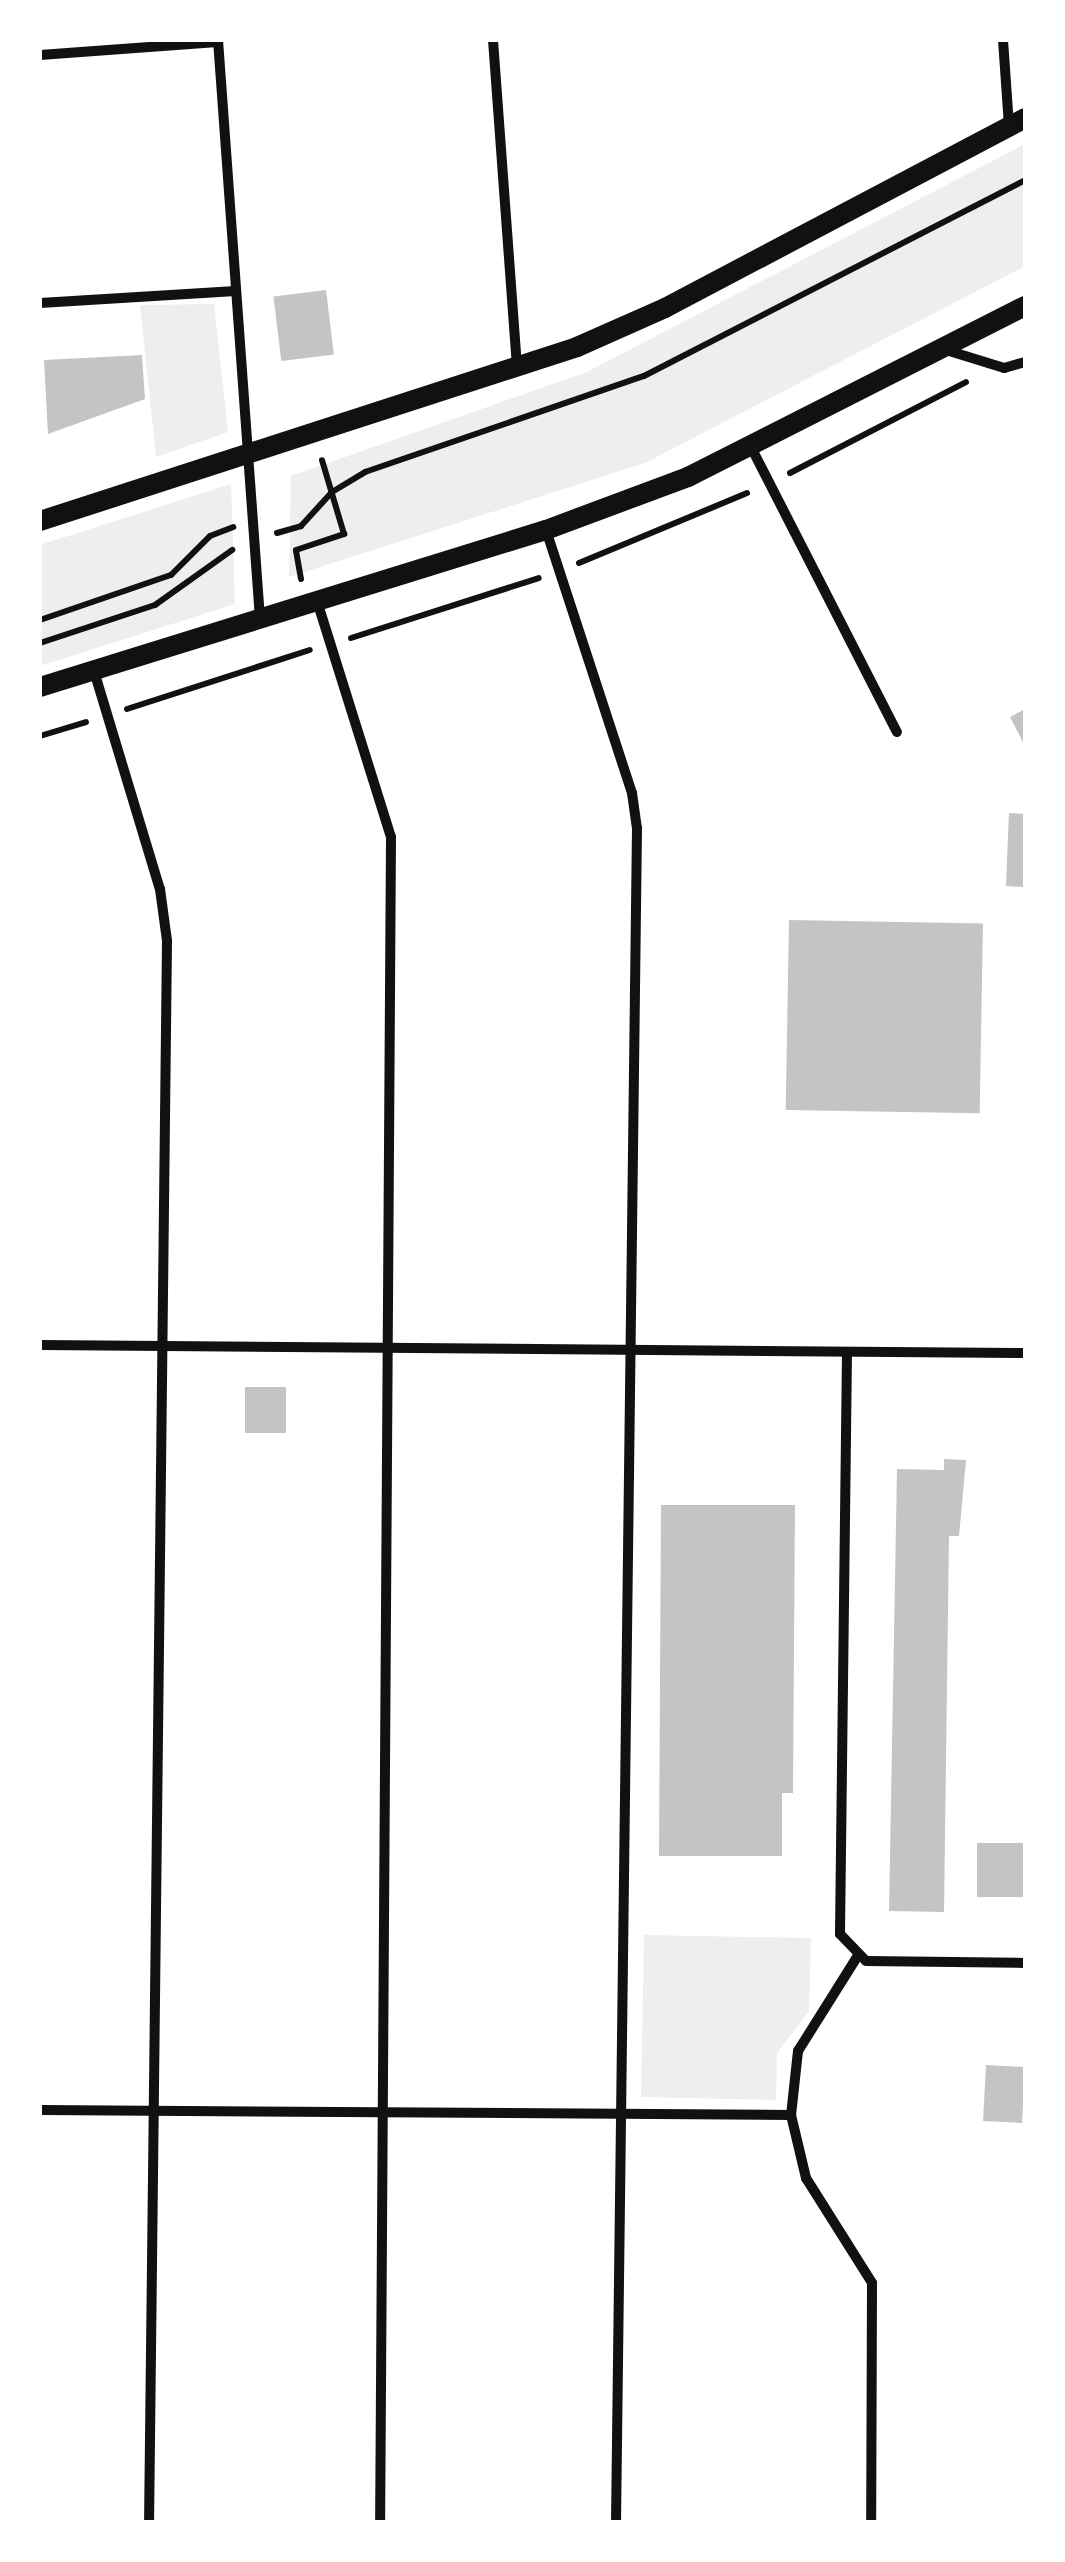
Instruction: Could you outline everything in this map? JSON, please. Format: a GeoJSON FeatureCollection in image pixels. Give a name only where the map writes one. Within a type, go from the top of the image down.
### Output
{"type":"FeatureCollection","features":[{"type":"Feature","properties":{"kind":"main road"},"geometry":{"type":"LineString","coordinates":[[40,521],[517,370],[665,308],[1017,122]]}},
{"type":"Feature","properties":{"kind":"main road"},"geometry":{"type":"LineString","coordinates":[[40,687],[546,530],[752,449],[1025,306]]}},
{"type":"Feature","properties":{"kind":"street"},"geometry":{"type":"LineString","coordinates":[[493,40],[517,370]]}},
{"type":"Feature","properties":{"kind":"street"},"geometry":{"type":"LineString","coordinates":[[1003,40],[1017,122]]}},
{"type":"Feature","properties":{"kind":"street"},"geometry":{"type":"LineString","coordinates":[[40,55],[218,41],[260,619]]}},
{"type":"Feature","properties":{"kind":"street"},"geometry":{"type":"LineString","coordinates":[[40,304],[236,292]]}},
{"type":"Feature","properties":{"kind":"street"},"geometry":{"type":"LineString","coordinates":[[946,350],[996,367],[1023,368]]}},
{"type":"Feature","properties":{"kind":"street"},"geometry":{"type":"LineString","coordinates":[[752,449],[897,732]]}},
{"type":"Feature","properties":{"kind":"street"},"geometry":{"type":"LineString","coordinates":[[546,530],[635,809],[616,2522]]}},
{"type":"Feature","properties":{"kind":"street"},"geometry":{"type":"LineString","coordinates":[[311,603],[391,837],[380,2522]]}},
{"type":"Feature","properties":{"kind":"street"},"geometry":{"type":"LineString","coordinates":[[94,670],[166,914],[158,1346],[149,2522]]}},
{"type":"Feature","properties":{"kind":"street"},"geometry":{"type":"LineString","coordinates":[[40,1346],[1025,1353]]}},
{"type":"Feature","properties":{"kind":"street"},"geometry":{"type":"LineString","coordinates":[[846,1352],[837,1924],[857,1957]]}},
{"type":"Feature","properties":{"kind":"street"},"geometry":{"type":"LineString","coordinates":[[857,1957],[1025,1963]]}},
{"type":"Feature","properties":{"kind":"street"},"geometry":{"type":"LineString","coordinates":[[857,1957],[798,2051],[790,2115],[806,2178],[872,2283],[871,2522]]}},
{"type":"Feature","properties":{"kind":"street"},"geometry":{"type":"LineString","coordinates":[[40,2110],[790,2115]]}},
{"type":"Feature","properties":{"kind":"path"},"geometry":{"type":"LineString","coordinates":[[40,643],[155,605],[222,555],[254,540],[301,526],[332,492],[365,472],[644,376],[1025,180]]}},
{"type":"Feature","properties":{"kind":"path"},"geometry":{"type":"LineString","coordinates":[[311,603],[296,550],[344,534],[315,435]]}},
{"type":"Feature","properties":{"kind":"path"},"geometry":{"type":"LineString","coordinates":[[40,620],[170,576],[210,536],[252,521]]}},
{"type":"Feature","properties":{"kind":"shaded area"},"geometry":{"type":"Polygon","coordinates":[[[1025,144],[1025,266],[645,463],[289,577],[291,476],[587,372],[1025,144]]]}},
{"type":"Feature","properties":{"kind":"shaded area"},"geometry":{"type":"Polygon","coordinates":[[[214,304],[228,432],[156,457],[140,305],[214,304]]]}},
{"type":"Feature","properties":{"kind":"shaded area"},"geometry":{"type":"Polygon","coordinates":[[[231,484],[235,604],[40,666],[40,545],[231,484]]]}},
{"type":"Feature","properties":{"kind":"shaded area"},"geometry":{"type":"Polygon","coordinates":[[[644,1935],[811,1938],[809,2011],[777,2053],[776,2100],[641,2097],[644,1935]]]}},
{"type":"Feature","properties":{"kind":"building"},"geometry":{"type":"Polygon","coordinates":[[[326,290],[334,355],[281,361],[273,296],[326,290]]]}},
{"type":"Feature","properties":{"kind":"building"},"geometry":{"type":"Polygon","coordinates":[[[142,355],[145,399],[48,434],[44,360],[142,355]]]}},
{"type":"Feature","properties":{"kind":"building"},"geometry":{"type":"Polygon","coordinates":[[[1025,709],[1025,746],[1010,717],[1025,709]]]}},
{"type":"Feature","properties":{"kind":"building"},"geometry":{"type":"Polygon","coordinates":[[[1009,813],[1025,814],[1025,887],[1006,886],[1009,813]]]}},
{"type":"Feature","properties":{"kind":"building"},"geometry":{"type":"Polygon","coordinates":[[[789,920],[983,923],[980,1113],[786,1110],[789,920]]]}},
{"type":"Feature","properties":{"kind":"building"},"geometry":{"type":"Polygon","coordinates":[[[245,1387],[286,1387],[286,1433],[245,1433],[245,1387]]]}},
{"type":"Feature","properties":{"kind":"building"},"geometry":{"type":"Polygon","coordinates":[[[944,1459],[966,1460],[959,1536],[949,1536],[944,1912],[889,1911],[897,1469],[944,1470],[944,1459]]]}},
{"type":"Feature","properties":{"kind":"building"},"geometry":{"type":"Polygon","coordinates":[[[661,1505],[795,1505],[793,1793],[782,1793],[782,1856],[659,1856],[661,1505]]]}},
{"type":"Feature","properties":{"kind":"building"},"geometry":{"type":"Polygon","coordinates":[[[977,1843],[1025,1843],[1025,1897],[977,1897],[977,1843]]]}},
{"type":"Feature","properties":{"kind":"building"},"geometry":{"type":"Polygon","coordinates":[[[986,2065],[1025,2067],[1022,2123],[983,2121],[986,2065]]]}}]}
